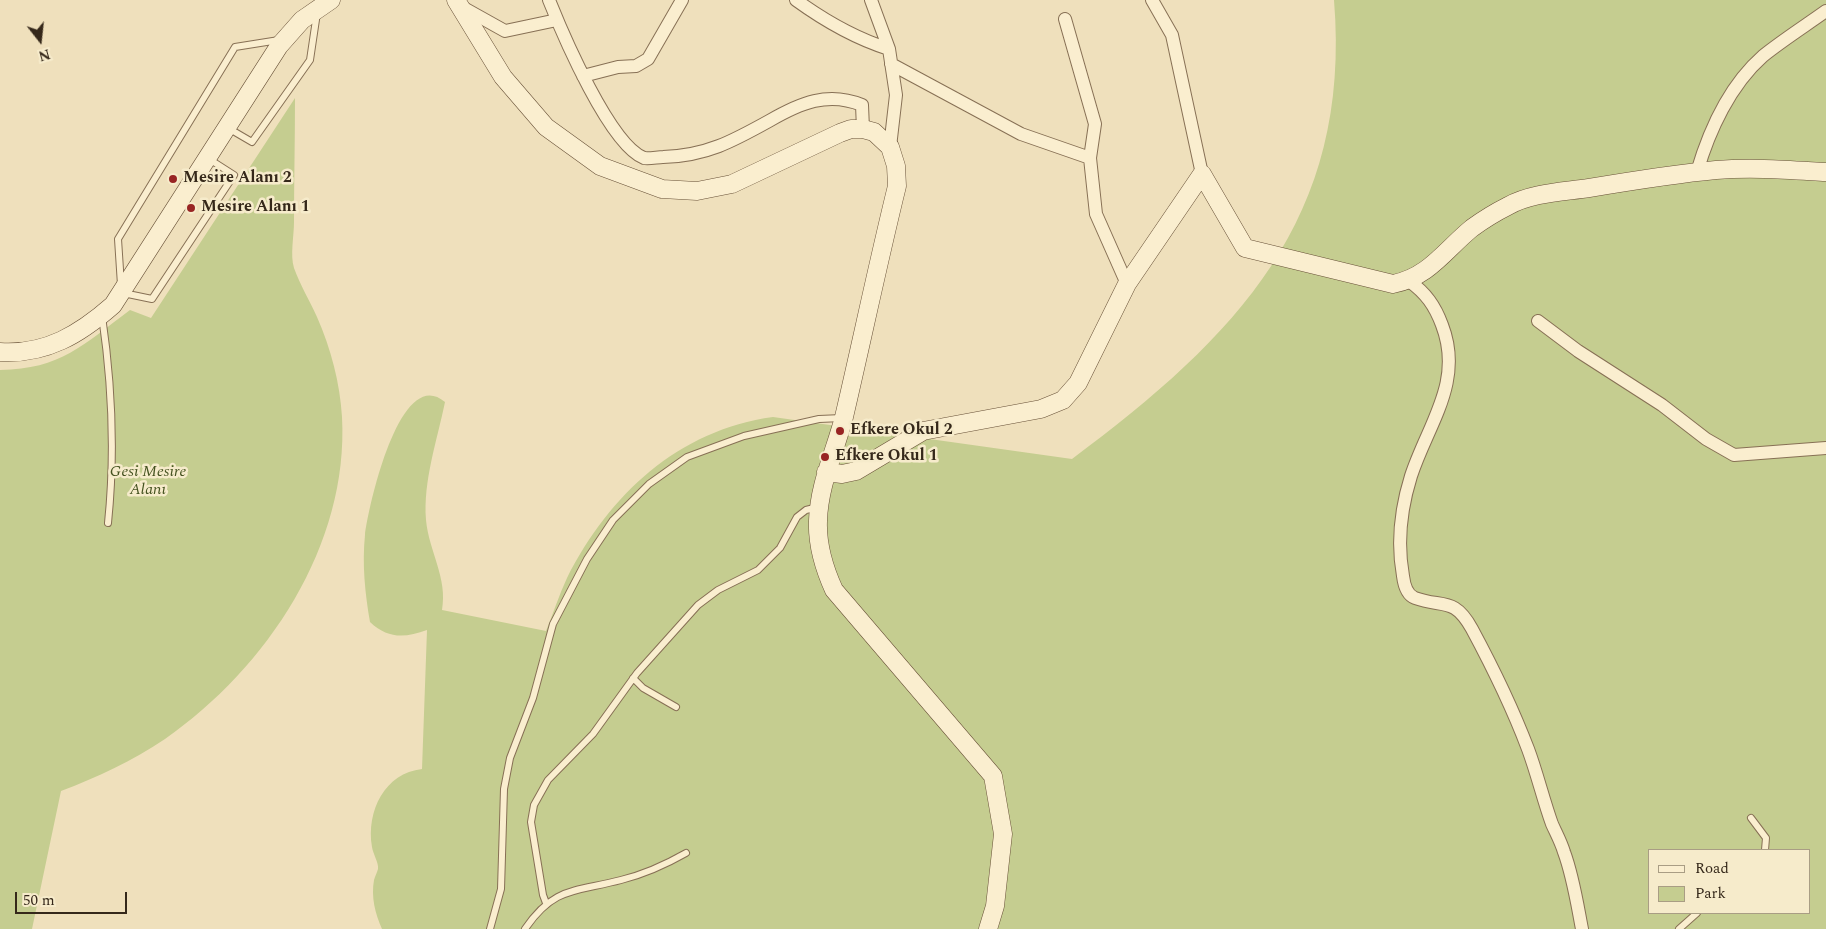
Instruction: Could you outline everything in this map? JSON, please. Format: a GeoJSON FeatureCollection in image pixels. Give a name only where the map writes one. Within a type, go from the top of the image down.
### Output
{"type":"FeatureCollection","features":[{"type":"Feature","properties":{"kind":"street"},"geometry":{"type":"LineString","coordinates":[[549,0],[592,94],[626,144],[644,158],[680,157],[725,145],[788,110],[830,97],[848,99],[862,105],[863,129]]}},
{"type":"Feature","properties":{"kind":"street"},"geometry":{"type":"LineString","coordinates":[[583,76],[612,68],[636,66],[648,59],[682,0]]}},
{"type":"Feature","properties":{"kind":"street"},"geometry":{"type":"LineString","coordinates":[[796,0],[826,22],[864,41],[889,49]]}},
{"type":"Feature","properties":{"kind":"street"},"geometry":{"type":"LineString","coordinates":[[871,0],[889,49],[896,95],[890,147],[896,166],[897,186],[843,418],[826,472],[819,507],[818,540],[823,561],[834,590],[993,776],[1003,834],[995,906],[988,929]]}},
{"type":"Feature","properties":{"kind":"street"},"geometry":{"type":"LineString","coordinates":[[1152,0],[1172,35],[1202,174],[1245,248],[1393,284],[1409,281],[1422,274],[1473,228],[1509,205],[1549,193],[1697,172],[1780,169],[1826,172]]}},
{"type":"Feature","properties":{"kind":"street"},"geometry":{"type":"LineString","coordinates":[[455,2],[505,31],[557,20]]}},
{"type":"Feature","properties":{"kind":"street"},"geometry":{"type":"LineString","coordinates":[[455,2],[503,77],[546,127],[600,166],[662,189],[697,191],[732,184],[851,129],[863,129],[878,135],[890,147]]}},
{"type":"Feature","properties":{"kind":"street"},"geometry":{"type":"LineString","coordinates":[[0,352],[14,353],[44,348],[84,330],[122,293],[285,39],[302,20],[324,4]]}},
{"type":"Feature","properties":{"kind":"street"},"geometry":{"type":"LineString","coordinates":[[1697,172],[1705,146],[1730,98],[1743,78],[1763,57],[1826,11]]}},
{"type":"Feature","properties":{"kind":"street"},"geometry":{"type":"LineString","coordinates":[[1065,19],[1095,124],[1090,158],[1096,214],[1126,284]]}},
{"type":"Feature","properties":{"kind":"street"},"geometry":{"type":"LineString","coordinates":[[891,64],[1021,134],[1090,158]]}},
{"type":"Feature","properties":{"kind":"street"},"geometry":{"type":"LineString","coordinates":[[826,472],[842,474],[856,471],[923,431],[1041,409],[1062,400],[1078,383],[1126,284],[1202,174]]}},
{"type":"Feature","properties":{"kind":"street"},"geometry":{"type":"LineString","coordinates":[[1409,281],[1423,291],[1439,318],[1447,343],[1450,369],[1441,403],[1417,459],[1406,496],[1400,546],[1403,577],[1407,592],[1414,598],[1445,604],[1460,613],[1467,620],[1493,670],[1528,748],[1552,824],[1564,852],[1582,929]]}},
{"type":"Feature","properties":{"kind":"street"},"geometry":{"type":"LineString","coordinates":[[1538,322],[1578,351],[1662,405],[1706,439],[1734,455],[1826,448]]}},
{"type":"Feature","properties":{"kind":"lane"},"geometry":{"type":"LineString","coordinates":[[227,127],[252,142],[310,60],[324,4]]}},
{"type":"Feature","properties":{"kind":"lane"},"geometry":{"type":"LineString","coordinates":[[208,158],[234,175],[152,299],[122,293],[118,239],[235,47],[285,39]]}},
{"type":"Feature","properties":{"kind":"lane"},"geometry":{"type":"LineString","coordinates":[[102,314],[107,348],[112,425],[112,490],[108,523]]}},
{"type":"Feature","properties":{"kind":"lane"},"geometry":{"type":"LineString","coordinates":[[490,929],[499,901],[502,882],[504,789],[510,758],[533,698],[553,624],[588,560],[613,520],[649,484],[687,457],[744,436],[819,419],[843,418]]}},
{"type":"Feature","properties":{"kind":"lane"},"geometry":{"type":"LineString","coordinates":[[546,903],[531,833],[534,805],[548,780],[593,734],[633,678],[698,605],[718,590],[758,570],[780,548],[797,517],[806,510],[819,507]]}},
{"type":"Feature","properties":{"kind":"lane"},"geometry":{"type":"LineString","coordinates":[[633,678],[643,688],[676,707]]}},
{"type":"Feature","properties":{"kind":"lane"},"geometry":{"type":"LineString","coordinates":[[1751,818],[1766,838],[1765,849]]}},
{"type":"Feature","properties":{"kind":"lane"},"geometry":{"type":"LineString","coordinates":[[525,929],[546,903],[575,889],[643,874],[686,853]]}},
{"type":"Feature","properties":{"kind":"lane"},"geometry":{"type":"LineString","coordinates":[[1678,929],[1696,914]]}},
{"type":"Feature","properties":{"kind":"green space"},"geometry":{"type":"Polygon","coordinates":[[[1334,0],[1826,0],[1826,929],[382,929],[373,899],[373,886],[378,867],[372,847],[372,820],[375,808],[388,786],[409,772],[422,769],[427,630],[411,635],[397,635],[383,632],[370,622],[364,578],[364,546],[372,497],[389,444],[401,420],[414,403],[429,395],[445,402],[431,461],[426,505],[428,532],[442,587],[442,610],[546,631],[561,591],[584,548],[626,494],[650,471],[677,452],[707,436],[739,424],[773,417],[1072,459],[1131,413],[1185,367],[1232,318],[1271,266],[1302,209],[1324,147],[1335,78],[1334,0]]]}},
{"type":"Feature","properties":{"kind":"green space","name":"Gesi Mesire Alanı"},"geometry":{"type":"Polygon","coordinates":[[[295,98],[293,263],[299,281],[327,341],[337,379],[342,417],[341,465],[332,511],[316,556],[294,599],[268,640],[237,677],[202,710],[165,739],[101,774],[61,791],[32,929],[0,929],[0,370],[21,369],[56,360],[84,344],[130,310],[151,318],[295,98]]]}},
{"type":"Feature","properties":{"kind":"place","name":"Mesire Alanı 2"},"geometry":{"type":"Point","coordinates":[173,179]}},
{"type":"Feature","properties":{"kind":"place","name":"Mesire Alanı 1"},"geometry":{"type":"Point","coordinates":[191,208]}},
{"type":"Feature","properties":{"kind":"place","name":"Efkere Okul 2"},"geometry":{"type":"Point","coordinates":[840,431]}},
{"type":"Feature","properties":{"kind":"place","name":"Efkere Okul 1"},"geometry":{"type":"Point","coordinates":[825,457]}}]}
